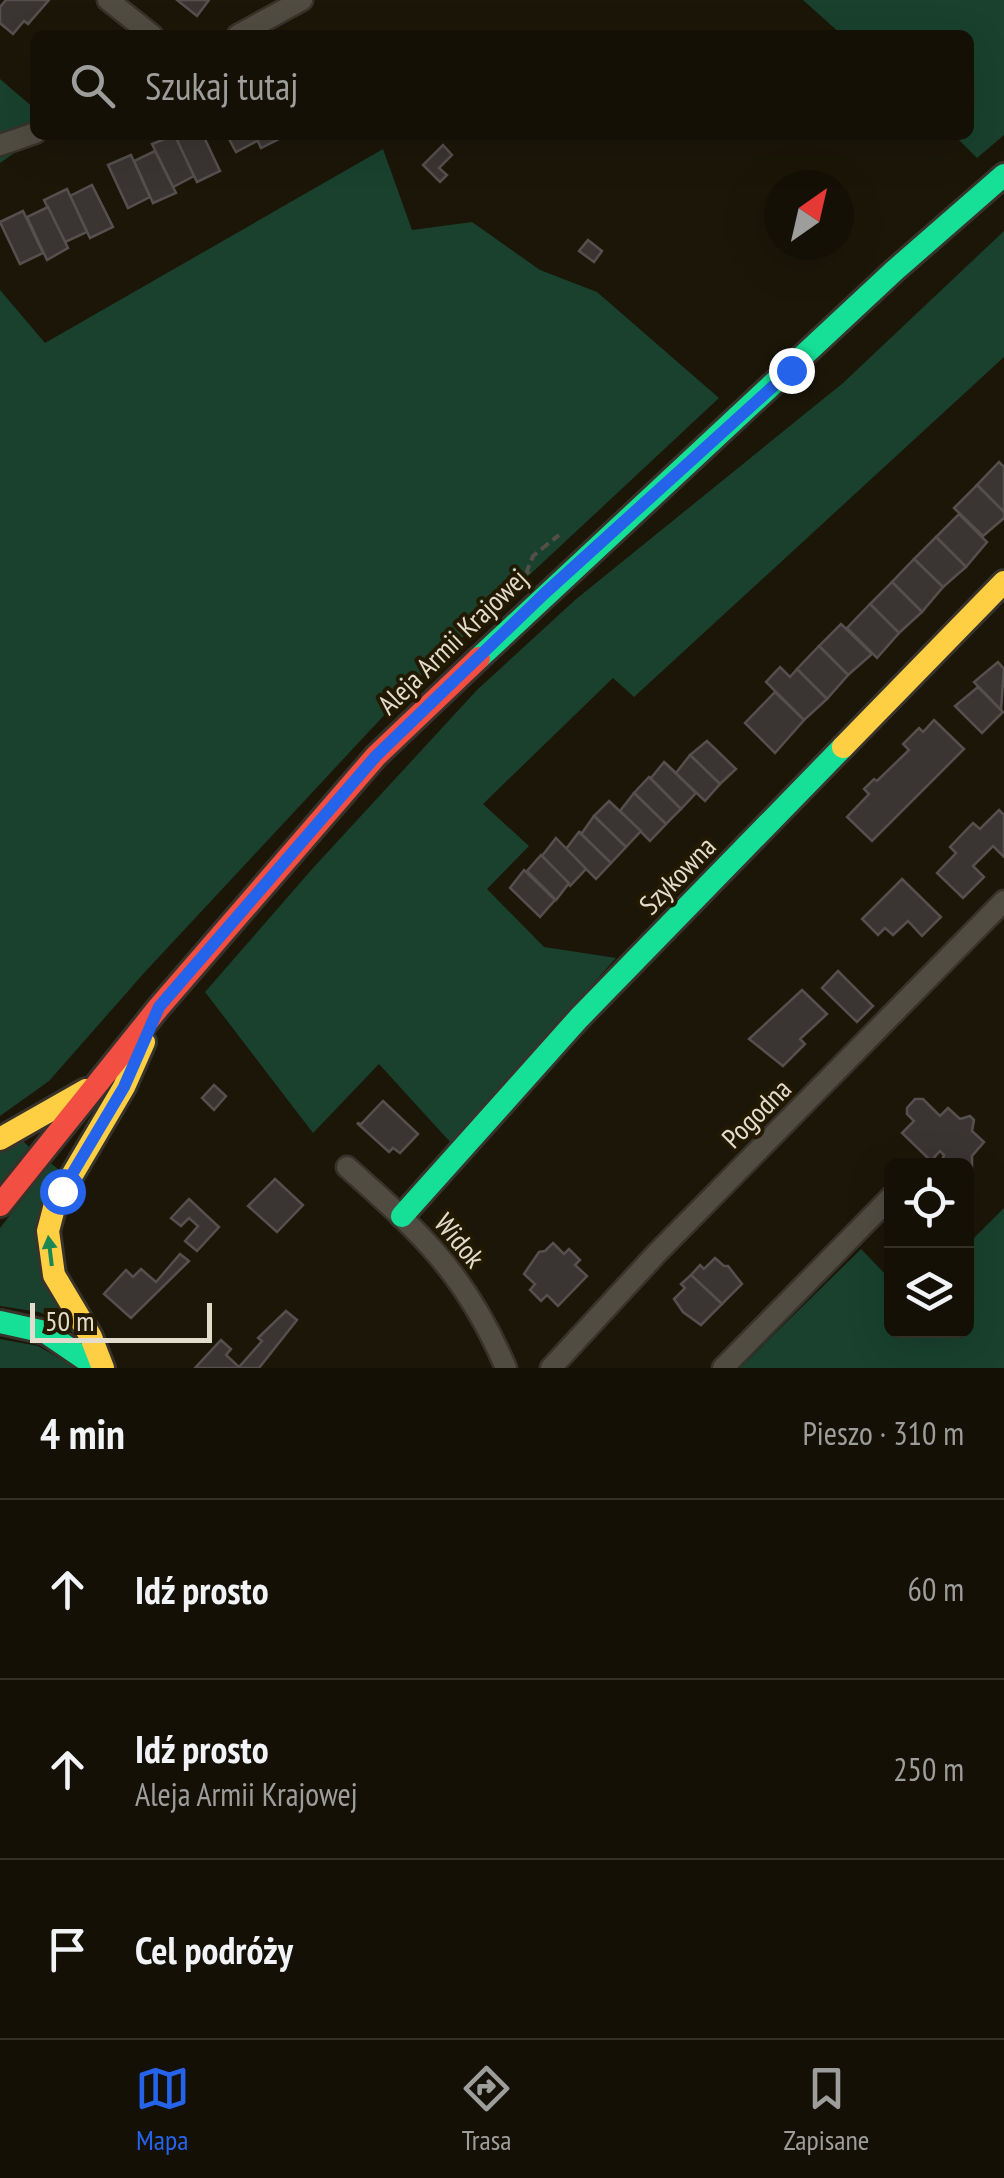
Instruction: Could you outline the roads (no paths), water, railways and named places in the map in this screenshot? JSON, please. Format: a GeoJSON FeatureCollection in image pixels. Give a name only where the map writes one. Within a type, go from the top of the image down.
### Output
{"type":"FeatureCollection","features":[{"type":"Feature","properties":{"kind":"main road","name":"Aleja Armii Krajowej"},"geometry":{"type":"LineString","coordinates":[[0,1205],[159,1007],[376,756],[465,668],[894,271],[1004,175]]}},
{"type":"Feature","properties":{"kind":"main road","name":"Szykowna"},"geometry":{"type":"LineString","coordinates":[[402,1216],[580,1018],[1004,582]]}},
{"type":"Feature","properties":{"kind":"main road"},"geometry":{"type":"LineString","coordinates":[[101,1368],[91,1338],[54,1275],[48,1231],[55,1204],[124,1087],[159,1007]]}},
{"type":"Feature","properties":{"kind":"main road"},"geometry":{"type":"LineString","coordinates":[[0,1139],[71,1096],[94,1087]]}},
{"type":"Feature","properties":{"kind":"main road"},"geometry":{"type":"LineString","coordinates":[[0,1322],[45,1332],[101,1368]]}},
{"type":"Feature","properties":{"kind":"street"},"geometry":{"type":"LineString","coordinates":[[108,0],[146,30]]}},
{"type":"Feature","properties":{"kind":"street"},"geometry":{"type":"LineString","coordinates":[[247,30],[302,0]]}},
{"type":"Feature","properties":{"kind":"street"},"geometry":{"type":"LineString","coordinates":[[0,145],[30,135]]}},
{"type":"Feature","properties":{"kind":"street","name":"Pogodna"},"geometry":{"type":"LineString","coordinates":[[551,1368],[657,1252],[1004,901]]}},
{"type":"Feature","properties":{"kind":"street","name":"Widok"},"geometry":{"type":"LineString","coordinates":[[348,1167],[432,1245],[471,1296],[506,1368]]}},
{"type":"Feature","properties":{"kind":"street"},"geometry":{"type":"LineString","coordinates":[[724,1368],[884,1204]]}}]}
